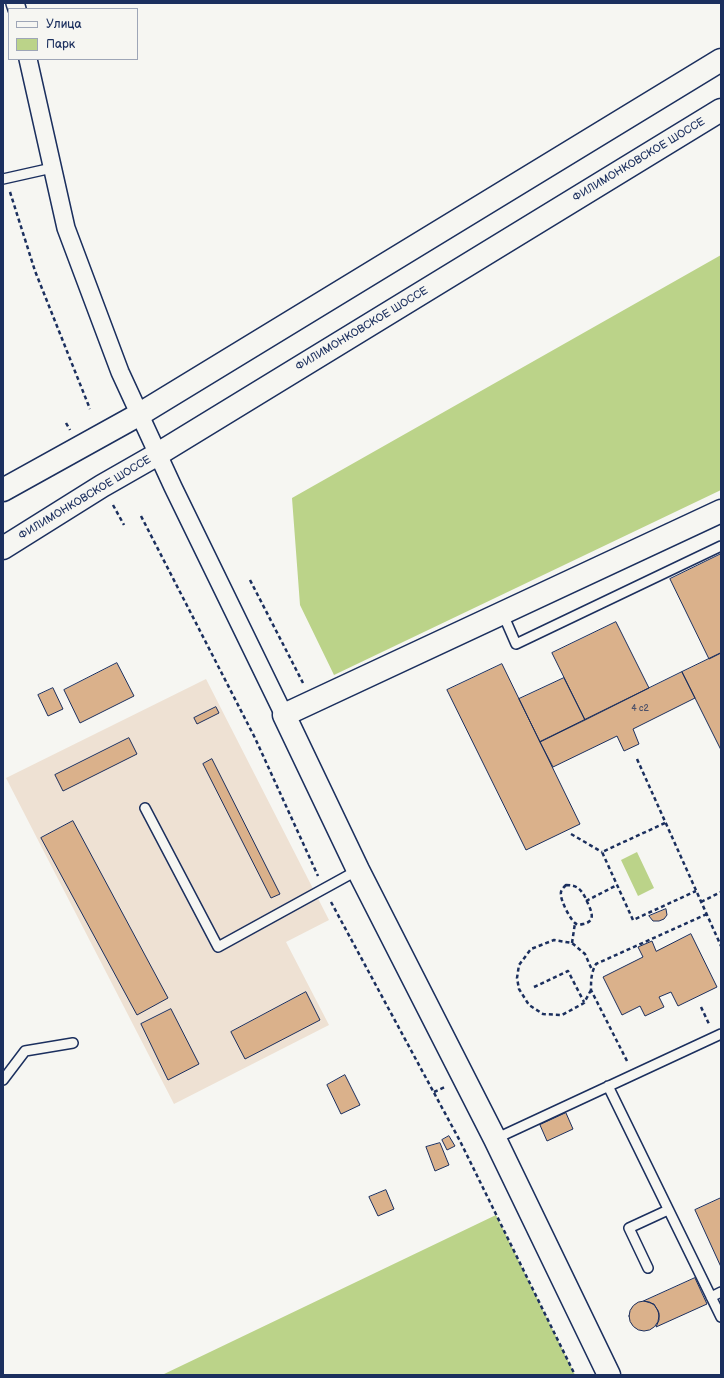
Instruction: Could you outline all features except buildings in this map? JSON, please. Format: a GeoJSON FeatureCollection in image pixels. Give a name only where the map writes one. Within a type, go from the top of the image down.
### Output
{"type":"FeatureCollection","features":[{"type":"Feature","properties":{"kind":"main road"},"geometry":{"type":"LineString","coordinates":[[3,490],[140,414],[721,60]]}},
{"type":"Feature","properties":{"kind":"main road","name":"ФИЛИМОНКОВСКОЕ ШОССЕ"},"geometry":{"type":"LineString","coordinates":[[3,548],[102,486],[158,454],[721,110]]}},
{"type":"Feature","properties":{"kind":"main road"},"geometry":{"type":"LineString","coordinates":[[609,1375],[495,1139],[358,870],[284,715],[721,511]]}},
{"type":"Feature","properties":{"kind":"street"},"geometry":{"type":"LineString","coordinates":[[28,60],[66,228],[120,372],[284,715]]}},
{"type":"Feature","properties":{"kind":"lane"},"geometry":{"type":"LineString","coordinates":[[5,179],[52,168]]}},
{"type":"Feature","properties":{"kind":"lane"},"geometry":{"type":"LineString","coordinates":[[502,612],[516,644],[721,546]]}},
{"type":"Feature","properties":{"kind":"lane"},"geometry":{"type":"LineString","coordinates":[[145,808],[218,947],[358,870]]}},
{"type":"Feature","properties":{"kind":"lane"},"geometry":{"type":"LineString","coordinates":[[495,1139],[721,1034]]}},
{"type":"Feature","properties":{"kind":"lane"},"geometry":{"type":"LineString","coordinates":[[3,1080],[25,1051],[73,1042]]}},
{"type":"Feature","properties":{"kind":"lane"},"geometry":{"type":"LineString","coordinates":[[608,1086],[721,1317]]}},
{"type":"Feature","properties":{"kind":"lane"},"geometry":{"type":"LineString","coordinates":[[648,1268],[629,1228],[668,1210]]}},
{"type":"Feature","properties":{"kind":"lane"},"geometry":{"type":"LineString","coordinates":[[711,1297],[721,1292]]}},
{"type":"Feature","properties":{"kind":"path"},"geometry":{"type":"LineString","coordinates":[[5,179],[35,270],[90,410]]}},
{"type":"Feature","properties":{"kind":"path"},"geometry":{"type":"LineString","coordinates":[[141,516],[255,738],[325,889],[460,1141],[575,1375]]}},
{"type":"Feature","properties":{"kind":"path"},"geometry":{"type":"LineString","coordinates":[[250,580],[312,701]]}},
{"type":"Feature","properties":{"kind":"path"},"geometry":{"type":"LineString","coordinates":[[637,759],[721,946]]}},
{"type":"Feature","properties":{"kind":"path"},"geometry":{"type":"LineString","coordinates":[[602,852],[665,823]]}},
{"type":"Feature","properties":{"kind":"path"},"geometry":{"type":"LineString","coordinates":[[571,834],[602,852],[633,920],[696,891]]}},
{"type":"Feature","properties":{"kind":"path"},"geometry":{"type":"LineString","coordinates":[[566,885],[574,885],[581,889],[586,901],[593,914],[592,920],[581,925],[575,923],[567,911],[560,895],[562,889],[566,885]]}},
{"type":"Feature","properties":{"kind":"path"},"geometry":{"type":"LineString","coordinates":[[586,901],[617,886]]}},
{"type":"Feature","properties":{"kind":"path"},"geometry":{"type":"LineString","coordinates":[[701,902],[721,892]]}},
{"type":"Feature","properties":{"kind":"path"},"geometry":{"type":"LineString","coordinates":[[634,1074],[592,990],[592,970],[596,964],[707,914]]}},
{"type":"Feature","properties":{"kind":"path"},"geometry":{"type":"LineString","coordinates":[[572,943],[575,923]]}},
{"type":"Feature","properties":{"kind":"path"},"geometry":{"type":"LineString","coordinates":[[592,970],[585,954],[572,943],[554,940],[531,949],[519,965],[517,978],[519,989],[529,1005],[543,1014],[562,1015],[584,1003],[592,990]]}},
{"type":"Feature","properties":{"kind":"path"},"geometry":{"type":"LineString","coordinates":[[534,987],[568,971],[584,1003]]}},
{"type":"Feature","properties":{"kind":"shaded area"},"geometry":{"type":"Polygon","coordinates":[[[206,679],[329,920],[286,942],[329,1025],[174,1104],[6,778],[206,679]]]}},
{"type":"Feature","properties":{"kind":"green space"},"geometry":{"type":"Polygon","coordinates":[[[721,255],[721,490],[334,675],[300,605],[292,498],[721,255]]]}},
{"type":"Feature","properties":{"kind":"green space"},"geometry":{"type":"Polygon","coordinates":[[[637,852],[654,888],[638,896],[621,860],[637,852]]]}},
{"type":"Feature","properties":{"kind":"green space"},"geometry":{"type":"Polygon","coordinates":[[[496,1215],[575,1375],[162,1375],[496,1215]]]}}]}
